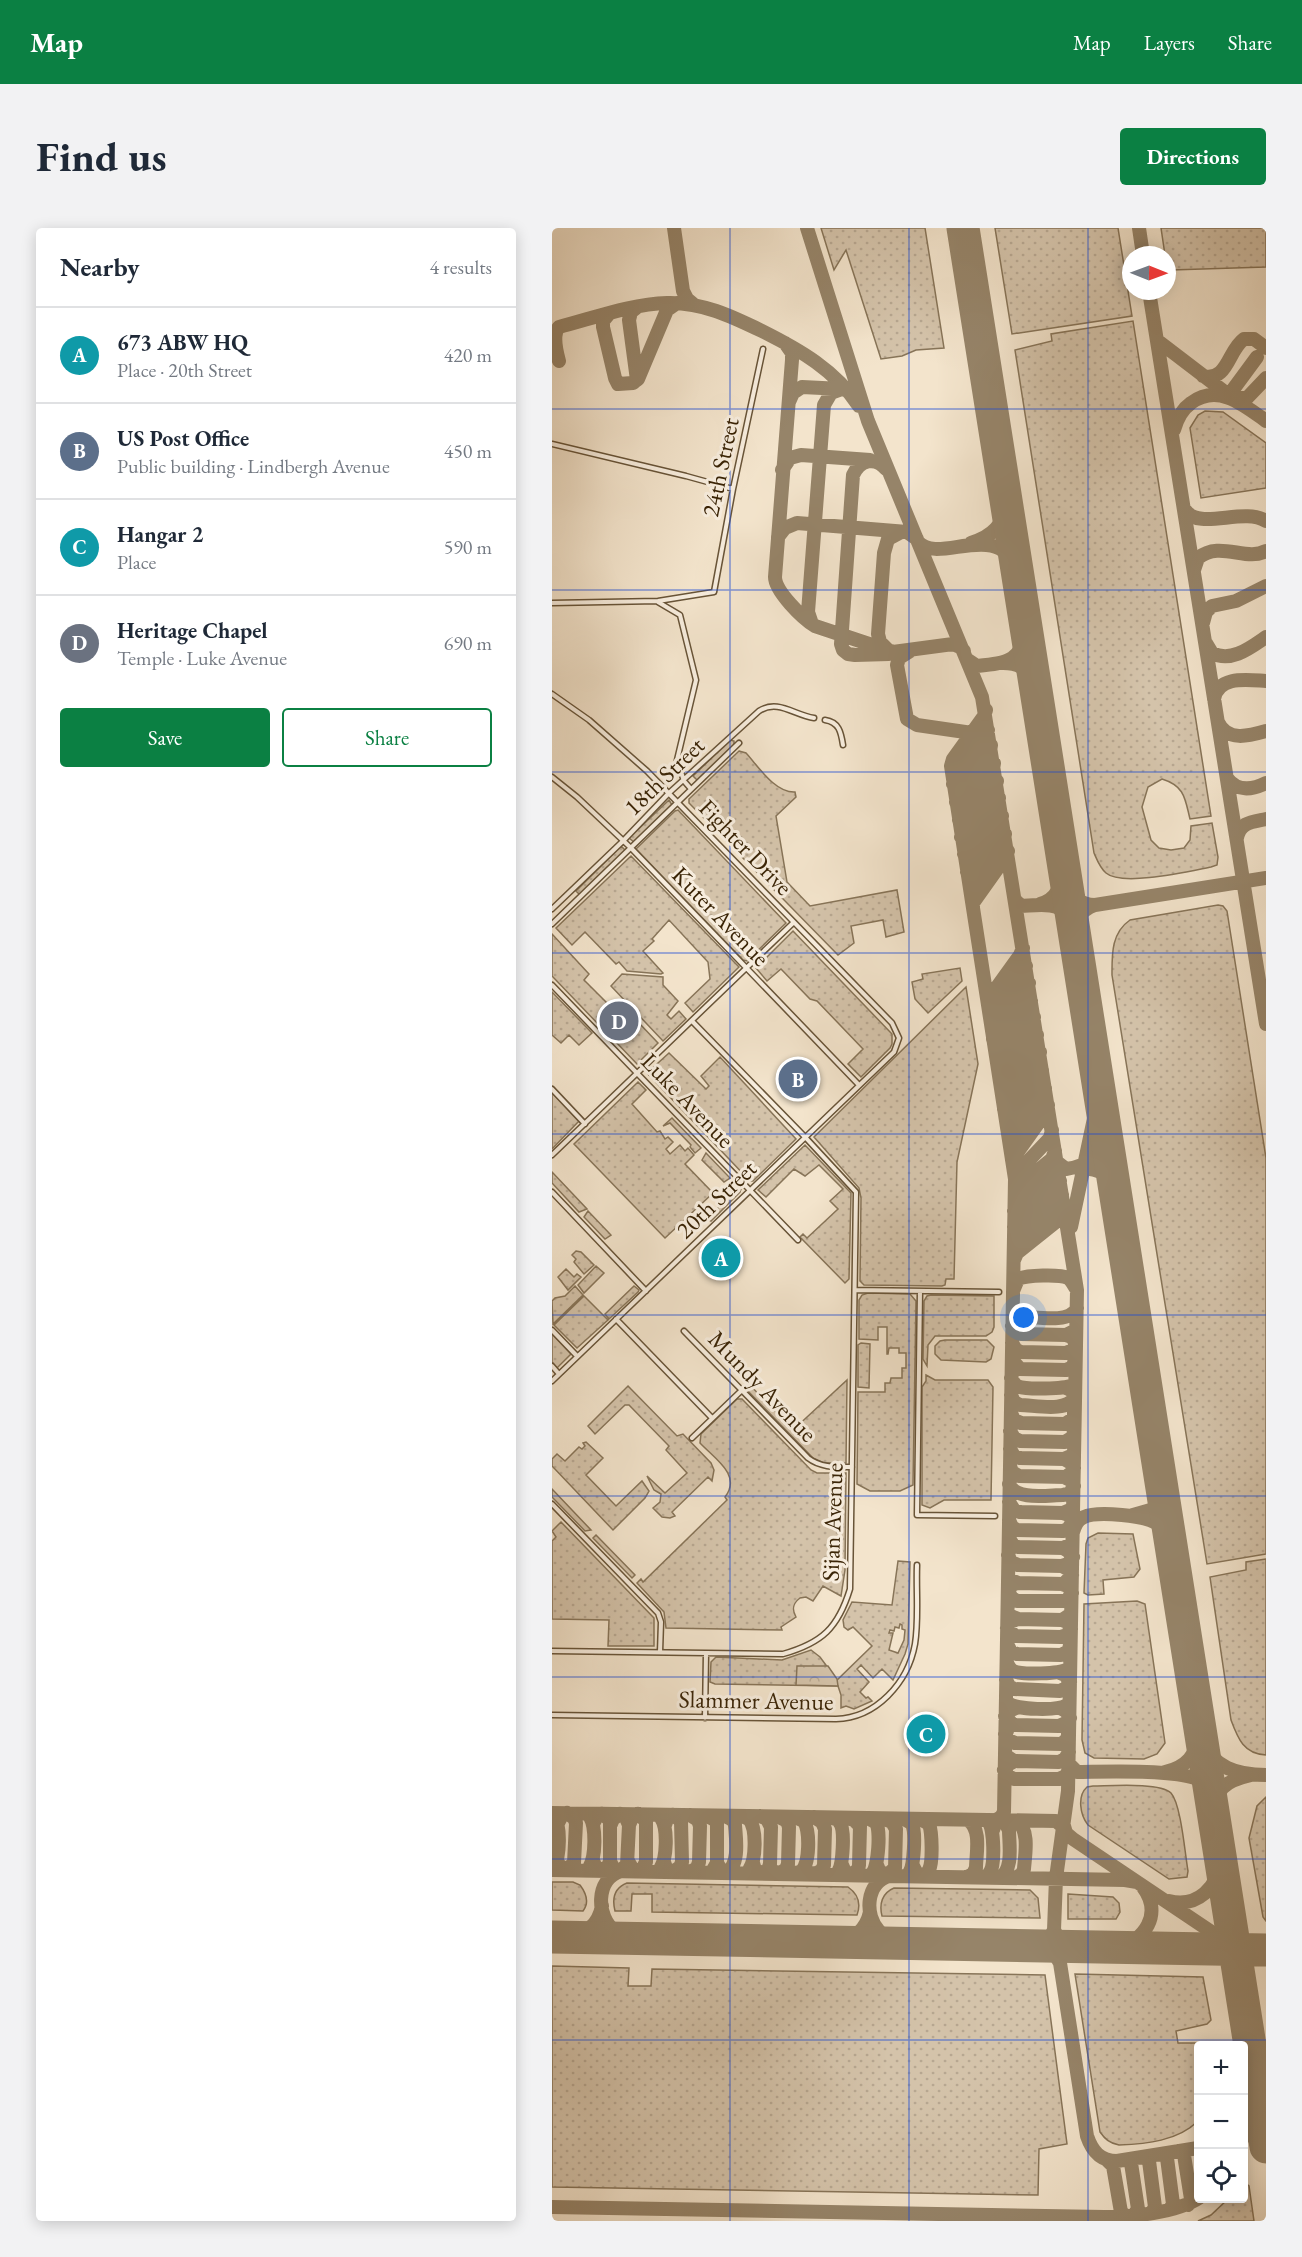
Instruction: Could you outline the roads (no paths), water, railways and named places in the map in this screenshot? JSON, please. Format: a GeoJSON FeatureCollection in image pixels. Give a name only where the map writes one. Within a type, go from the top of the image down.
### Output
{"type":"FeatureCollection","features":[{"type":"Feature","properties":{"kind":"street","name":"24th Street"},"geometry":{"type":"LineString","coordinates":[[658,601],[714,592],[733,489],[764,349]]}},
{"type":"Feature","properties":{"kind":"street"},"geometry":{"type":"LineString","coordinates":[[552,444],[733,489]]}},
{"type":"Feature","properties":{"kind":"street"},"geometry":{"type":"LineString","coordinates":[[552,603],[658,601],[680,615],[696,680],[677,760],[684,781],[691,789]]}},
{"type":"Feature","properties":{"kind":"street","name":"Fighter Drive"},"geometry":{"type":"LineString","coordinates":[[552,694],[617,743],[669,793],[892,1023],[899,1038]]}},
{"type":"Feature","properties":{"kind":"street","name":"18th Street"},"geometry":{"type":"LineString","coordinates":[[552,909],[669,793],[752,715],[765,707],[780,707],[814,718]]}},
{"type":"Feature","properties":{"kind":"street"},"geometry":{"type":"LineString","coordinates":[[825,720],[839,728],[843,745]]}},
{"type":"Feature","properties":{"kind":"street","name":"18th Street"},"geometry":{"type":"LineString","coordinates":[[552,924],[739,743]]}},
{"type":"Feature","properties":{"kind":"street","name":"Kuter Avenue"},"geometry":{"type":"LineString","coordinates":[[552,777],[631,848],[859,1085]]}},
{"type":"Feature","properties":{"kind":"street"},"geometry":{"type":"LineString","coordinates":[[568,894],[576,901]]}},
{"type":"Feature","properties":{"kind":"street"},"geometry":{"type":"LineString","coordinates":[[552,1155],[793,923]]}},
{"type":"Feature","properties":{"kind":"street","name":"Luke Avenue"},"geometry":{"type":"LineString","coordinates":[[552,985],[798,1240]]}},
{"type":"Feature","properties":{"kind":"street"},"geometry":{"type":"LineString","coordinates":[[692,1021],[805,1137]]}},
{"type":"Feature","properties":{"kind":"street","name":"20th Street"},"geometry":{"type":"LineString","coordinates":[[552,1381],[894,1052],[899,1038]]}},
{"type":"Feature","properties":{"kind":"street"},"geometry":{"type":"LineString","coordinates":[[552,1089],[585,1124]]}},
{"type":"Feature","properties":{"kind":"street","name":"Sijan Avenue"},"geometry":{"type":"LineString","coordinates":[[552,1651],[783,1654],[817,1642],[835,1624],[844,1608],[850,1589],[857,1198],[853,1188],[805,1137]]}},
{"type":"Feature","properties":{"kind":"street"},"geometry":{"type":"LineString","coordinates":[[552,1192],[646,1291]]}},
{"type":"Feature","properties":{"kind":"street"},"geometry":{"type":"LineString","coordinates":[[855,1290],[999,1292]]}},
{"type":"Feature","properties":{"kind":"street"},"geometry":{"type":"LineString","coordinates":[[920,1291],[916,1515],[995,1516]]}},
{"type":"Feature","properties":{"kind":"street"},"geometry":{"type":"LineString","coordinates":[[616,1319],[712,1418]]}},
{"type":"Feature","properties":{"kind":"street"},"geometry":{"type":"LineString","coordinates":[[552,1330],[577,1356]]}},
{"type":"Feature","properties":{"kind":"street","name":"Mundy Avenue"},"geometry":{"type":"LineString","coordinates":[[684,1331],[816,1464],[852,1467]]}},
{"type":"Feature","properties":{"kind":"street"},"geometry":{"type":"LineString","coordinates":[[552,1366],[560,1374]]}},
{"type":"Feature","properties":{"kind":"street"},"geometry":{"type":"LineString","coordinates":[[692,1438],[742,1390]]}},
{"type":"Feature","properties":{"kind":"street"},"geometry":{"type":"LineString","coordinates":[[552,1504],[658,1613],[661,1622],[660,1652]]}},
{"type":"Feature","properties":{"kind":"street","name":"Slammer Avenue"},"geometry":{"type":"LineString","coordinates":[[552,1715],[845,1719],[859,1714],[881,1702],[893,1690],[904,1673],[915,1644],[917,1565]]}},
{"type":"Feature","properties":{"kind":"street"},"geometry":{"type":"LineString","coordinates":[[705,1718],[706,1653]]}},
{"type":"Feature","properties":{"kind":"place","name":"Heritage Chapel"},"geometry":{"type":"Point","coordinates":[619,1021]}},
{"type":"Feature","properties":{"kind":"place","name":"US Post Office"},"geometry":{"type":"Point","coordinates":[798,1079]}},
{"type":"Feature","properties":{"kind":"place","name":"673 ABW HQ"},"geometry":{"type":"Point","coordinates":[721,1258]}},
{"type":"Feature","properties":{"kind":"place","name":"Hangar 2"},"geometry":{"type":"Point","coordinates":[926,1734]}}]}
